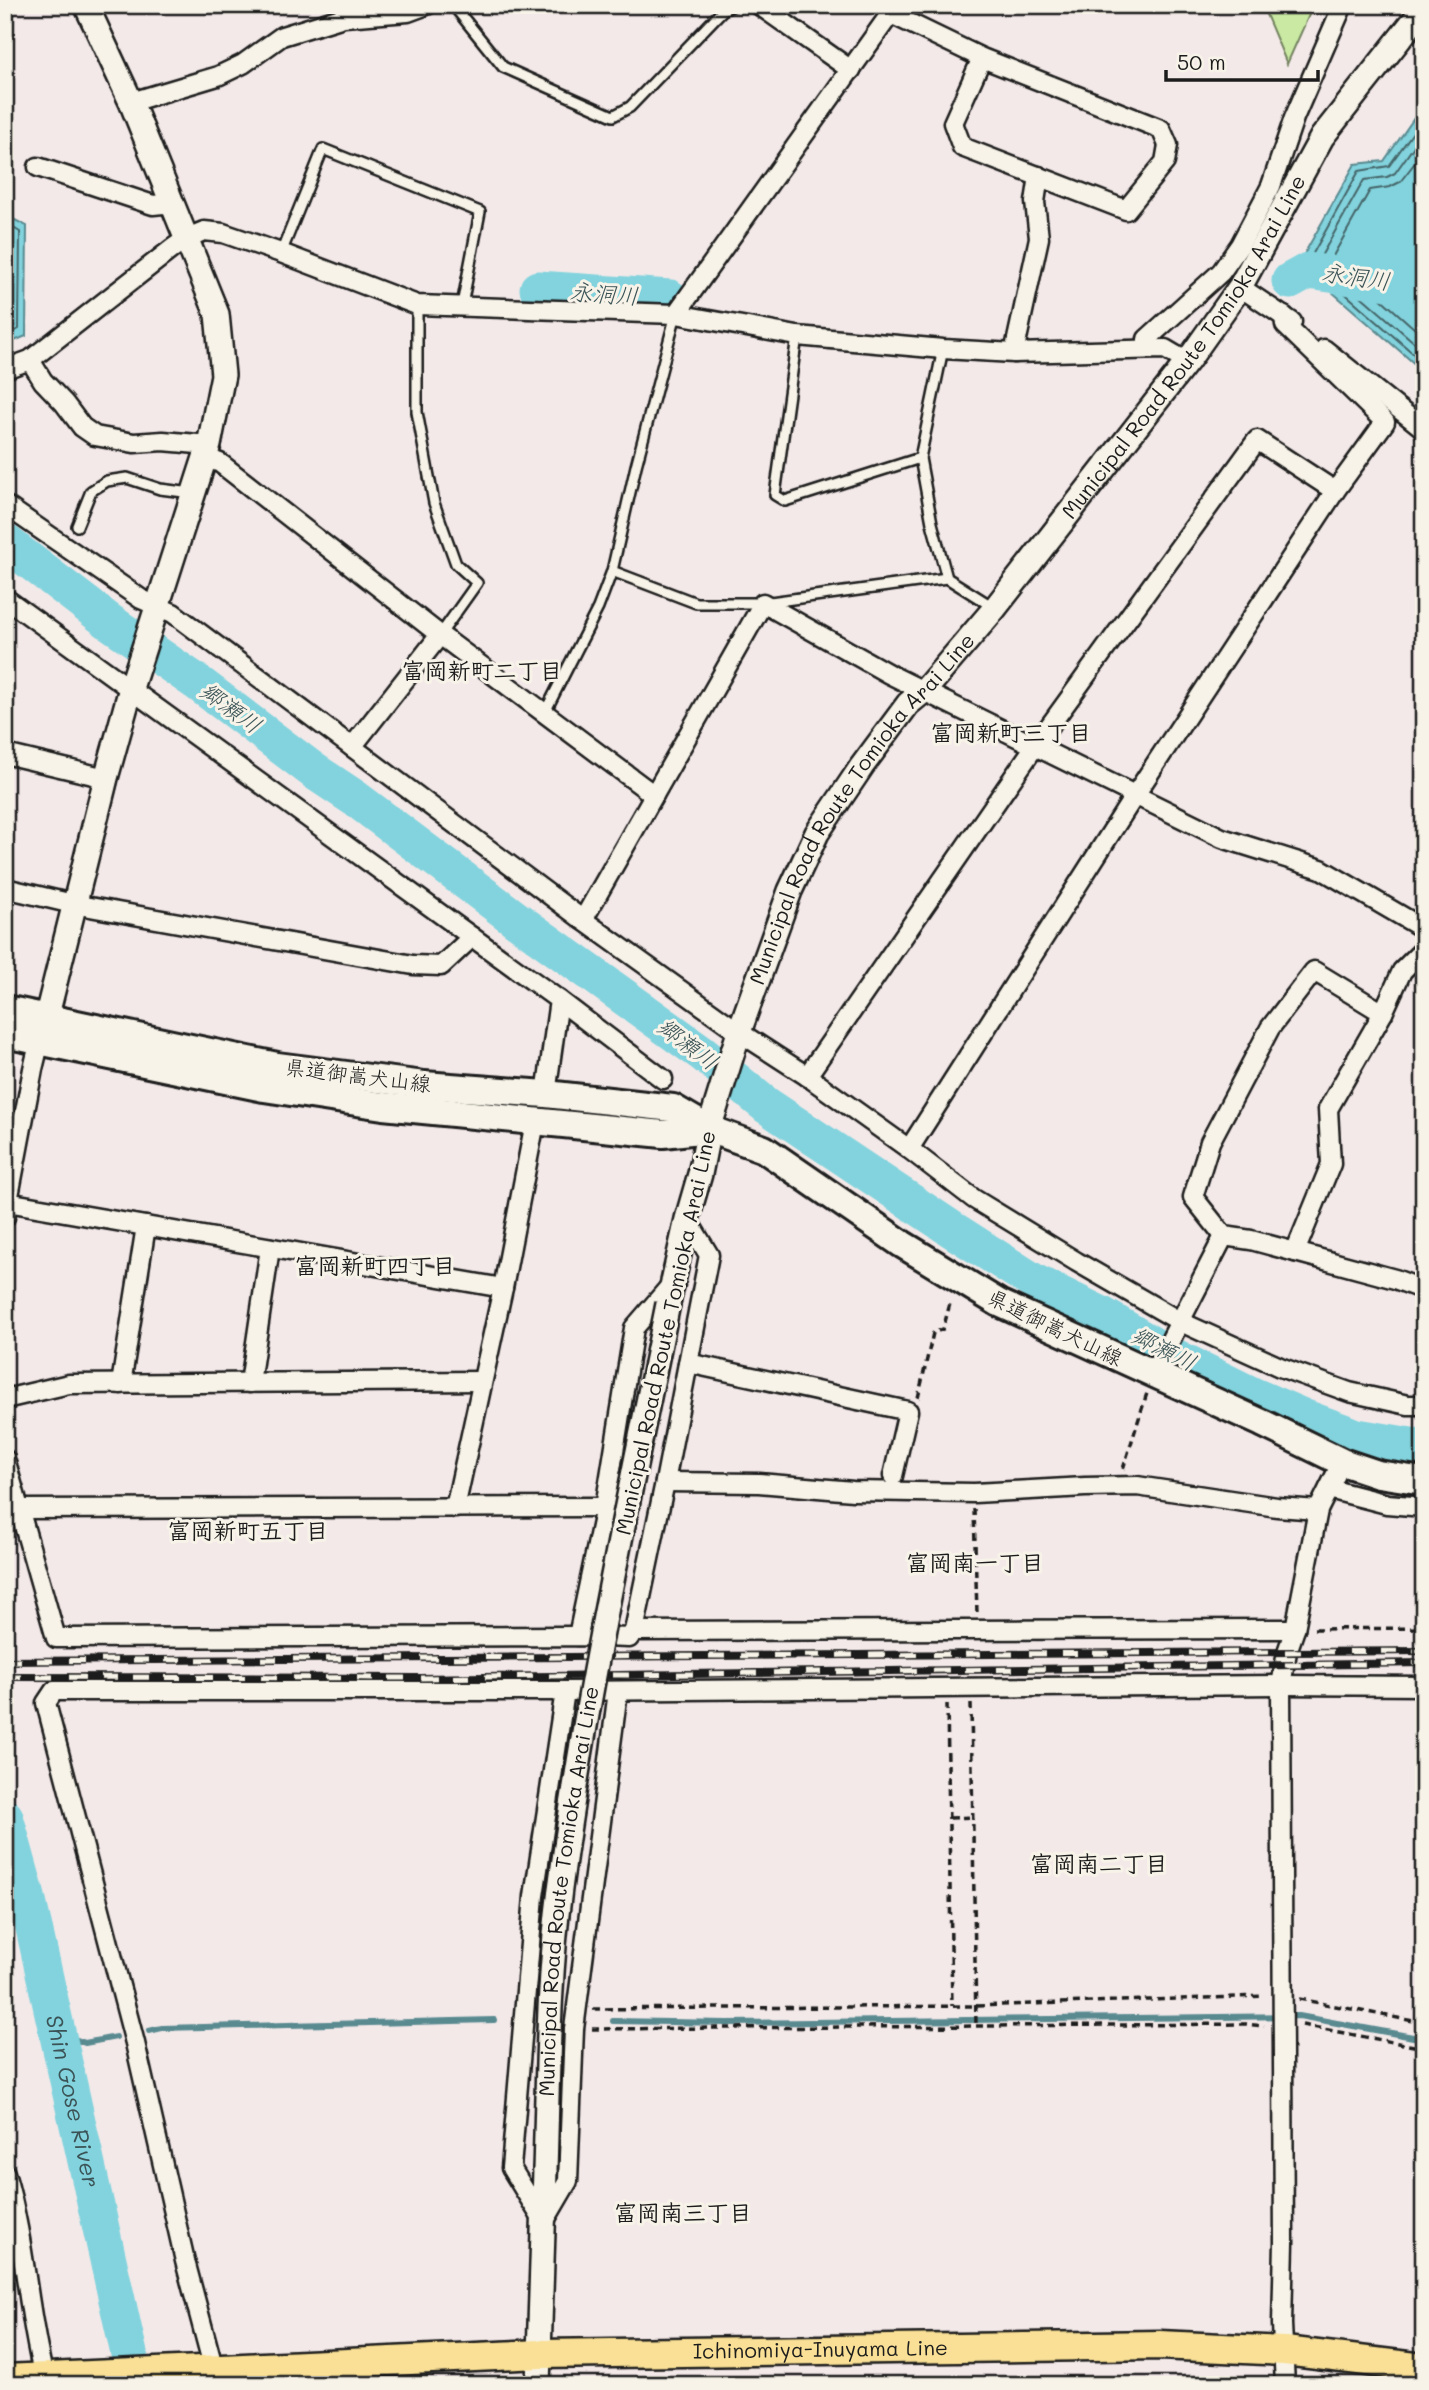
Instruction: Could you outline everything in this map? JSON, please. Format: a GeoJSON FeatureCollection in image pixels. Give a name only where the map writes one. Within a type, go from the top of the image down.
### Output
{"type":"FeatureCollection","features":[{"type":"Feature","properties":{"kind":"main road","name":"県道御嵩犬山線"},"geometry":{"type":"LineString","coordinates":[[5,1009],[43,1030],[264,1088],[383,1106],[663,1135],[709,1129]]}},
{"type":"Feature","properties":{"kind":"main road","name":"県道御嵩犬山線"},"geometry":{"type":"LineString","coordinates":[[5,1034],[43,1030],[277,1066],[424,1085],[546,1094],[673,1108],[709,1129],[764,1149],[902,1244],[999,1303],[1342,1462],[1378,1474],[1424,1481]]}},
{"type":"Feature","properties":{"kind":"main road","name":"Ichinomiya-Inuyama Line"},"geometry":{"type":"LineString","coordinates":[[216,2377],[540,2354],[1160,2345],[1284,2351],[1424,2368]]}},
{"type":"Feature","properties":{"kind":"main road"},"geometry":{"type":"LineString","coordinates":[[5,2379],[216,2377]]}},
{"type":"Feature","properties":{"kind":"street"},"geometry":{"type":"LineString","coordinates":[[86,5],[131,102],[218,314],[223,375],[207,451],[131,688],[73,904],[43,1030],[6,1210],[146,1226],[503,1289]]}},
{"type":"Feature","properties":{"kind":"street"},"geometry":{"type":"LineString","coordinates":[[131,102],[218,76],[243,64],[282,36],[344,17],[408,12],[427,5]]}},
{"type":"Feature","properties":{"kind":"street"},"geometry":{"type":"LineString","coordinates":[[759,5],[851,70]]}},
{"type":"Feature","properties":{"kind":"street"},"geometry":{"type":"LineString","coordinates":[[1147,348],[1147,339],[1221,272],[1240,245],[1271,186],[1294,118],[1343,5]]}},
{"type":"Feature","properties":{"kind":"street","name":"Municipal Road Route Tomioka Arai Line"},"geometry":{"type":"LineString","coordinates":[[538,2385],[551,1985],[560,1890],[589,1704],[671,1293],[709,1129],[739,1032],[790,891],[817,833],[862,766],[908,705],[925,690],[995,608],[1187,362],[1240,287],[1322,137],[1424,8]]}},
{"type":"Feature","properties":{"kind":"street"},"geometry":{"type":"LineString","coordinates":[[676,314],[894,10],[982,58],[1161,129],[1168,145],[1165,162],[1126,210],[962,147],[953,122],[982,58]]}},
{"type":"Feature","properties":{"kind":"street"},"geometry":{"type":"LineString","coordinates":[[38,167],[153,205],[173,203]]}},
{"type":"Feature","properties":{"kind":"street"},"geometry":{"type":"LineString","coordinates":[[1014,353],[1040,238],[1035,202],[1039,176]]}},
{"type":"Feature","properties":{"kind":"street"},"geometry":{"type":"LineString","coordinates":[[5,369],[30,360],[187,238],[204,231],[223,233],[281,253],[417,305],[676,314],[797,336],[943,349],[1014,353],[1165,349],[1187,362]]}},
{"type":"Feature","properties":{"kind":"street"},"geometry":{"type":"LineString","coordinates":[[1240,287],[1284,316],[1424,429]]}},
{"type":"Feature","properties":{"kind":"street"},"geometry":{"type":"LineString","coordinates":[[909,1149],[1135,795],[1335,491],[1385,422],[1285,325],[1284,316]]}},
{"type":"Feature","properties":{"kind":"street"},"geometry":{"type":"LineString","coordinates":[[30,360],[43,381],[82,427],[95,436],[134,443],[163,441],[207,451],[440,635],[654,795]]}},
{"type":"Feature","properties":{"kind":"street"},"geometry":{"type":"LineString","coordinates":[[807,1076],[1035,746],[1257,440],[1335,491]]}},
{"type":"Feature","properties":{"kind":"street"},"geometry":{"type":"LineString","coordinates":[[5,505],[141,600],[173,613],[583,920],[739,1032],[807,1076],[974,1199],[1181,1322],[1280,1367],[1349,1392],[1408,1405],[1424,1405]]}},
{"type":"Feature","properties":{"kind":"street"},"geometry":{"type":"LineString","coordinates":[[5,598],[559,1000],[663,1079]]}},
{"type":"Feature","properties":{"kind":"street"},"geometry":{"type":"LineString","coordinates":[[583,920],[763,603],[889,674],[1222,838],[1321,869],[1424,929]]}},
{"type":"Feature","properties":{"kind":"street"},"geometry":{"type":"LineString","coordinates":[[352,747],[440,635]]}},
{"type":"Feature","properties":{"kind":"street"},"geometry":{"type":"LineString","coordinates":[[5,754],[106,778]]}},
{"type":"Feature","properties":{"kind":"street"},"geometry":{"type":"LineString","coordinates":[[5,888],[73,904],[413,965],[441,966],[472,937]]}},
{"type":"Feature","properties":{"kind":"street"},"geometry":{"type":"LineString","coordinates":[[1295,1252],[1331,1164],[1328,1109],[1383,1013],[1402,971],[1424,949]]}},
{"type":"Feature","properties":{"kind":"street"},"geometry":{"type":"LineString","coordinates":[[1383,1013],[1314,971],[1270,1028],[1210,1142],[1192,1197],[1224,1236],[1251,1240],[1395,1279],[1424,1290]]}},
{"type":"Feature","properties":{"kind":"street"},"geometry":{"type":"LineString","coordinates":[[546,1094],[559,1000]]}},
{"type":"Feature","properties":{"kind":"street"},"geometry":{"type":"LineString","coordinates":[[455,1508],[503,1289],[535,1122]]}},
{"type":"Feature","properties":{"kind":"street"},"geometry":{"type":"LineString","coordinates":[[5,1459],[56,1638],[629,1638],[634,1630],[665,1482],[709,1255],[687,1219]]}},
{"type":"Feature","properties":{"kind":"street"},"geometry":{"type":"LineString","coordinates":[[121,1384],[146,1226]]}},
{"type":"Feature","properties":{"kind":"street"},"geometry":{"type":"LineString","coordinates":[[1153,1374],[1224,1236]]}},
{"type":"Feature","properties":{"kind":"street"},"geometry":{"type":"LineString","coordinates":[[250,1383],[270,1248]]}},
{"type":"Feature","properties":{"kind":"street"},"geometry":{"type":"LineString","coordinates":[[578,1636],[605,1507],[634,1328],[671,1293]]}},
{"type":"Feature","properties":{"kind":"street"},"geometry":{"type":"LineString","coordinates":[[688,1363],[908,1411],[893,1476]]}},
{"type":"Feature","properties":{"kind":"street"},"geometry":{"type":"LineString","coordinates":[[5,1399],[69,1384],[481,1381]]}},
{"type":"Feature","properties":{"kind":"street"},"geometry":{"type":"LineString","coordinates":[[1285,2385],[1282,2324],[1281,1685],[1287,1652],[1295,1629],[1318,1510],[1342,1462]]}},
{"type":"Feature","properties":{"kind":"street"},"geometry":{"type":"LineString","coordinates":[[665,1482],[759,1483],[853,1490],[974,1493],[1137,1486],[1277,1507],[1318,1510]]}},
{"type":"Feature","properties":{"kind":"street"},"geometry":{"type":"LineString","coordinates":[[1329,1489],[1387,1504],[1424,1507]]}},
{"type":"Feature","properties":{"kind":"street"},"geometry":{"type":"LineString","coordinates":[[20,1509],[605,1507]]}},
{"type":"Feature","properties":{"kind":"street"},"geometry":{"type":"LineString","coordinates":[[634,1630],[1295,1629]]}},
{"type":"Feature","properties":{"kind":"street"},"geometry":{"type":"LineString","coordinates":[[216,2377],[185,2262],[135,2043],[46,1703],[54,1691],[1424,1686]]}},
{"type":"Feature","properties":{"kind":"street"},"geometry":{"type":"LineString","coordinates":[[565,1691],[534,1896],[510,2168],[544,2222],[568,2181],[574,2029],[618,1690]]}},
{"type":"Feature","properties":{"kind":"street"},"geometry":{"type":"LineString","coordinates":[[5,2173],[15,2203],[28,2298],[51,2380]]}},
{"type":"Feature","properties":{"kind":"lane"},"geometry":{"type":"LineString","coordinates":[[453,5],[503,67],[613,116],[630,107],[723,10],[734,5]]}},
{"type":"Feature","properties":{"kind":"lane"},"geometry":{"type":"LineString","coordinates":[[281,253],[323,149],[480,212],[462,305]]}},
{"type":"Feature","properties":{"kind":"lane"},"geometry":{"type":"LineString","coordinates":[[417,305],[417,412],[434,503],[456,564],[477,583],[440,635]]}},
{"type":"Feature","properties":{"kind":"lane"},"geometry":{"type":"LineString","coordinates":[[545,712],[598,608],[612,571],[676,314]]}},
{"type":"Feature","properties":{"kind":"lane"},"geometry":{"type":"LineString","coordinates":[[797,336],[775,495],[785,501],[920,458]]}},
{"type":"Feature","properties":{"kind":"lane"},"geometry":{"type":"LineString","coordinates":[[943,349],[920,458],[932,523],[947,578]]}},
{"type":"Feature","properties":{"kind":"lane"},"geometry":{"type":"LineString","coordinates":[[77,526],[91,491],[107,481],[127,478],[160,489],[192,494]]}},
{"type":"Feature","properties":{"kind":"lane"},"geometry":{"type":"LineString","coordinates":[[612,571],[696,603],[763,603],[947,578],[995,608]]}},
{"type":"Feature","properties":{"kind":"path"},"geometry":{"type":"LineString","coordinates":[[908,1411],[916,1406],[933,1333],[943,1329],[957,1277]]}},
{"type":"Feature","properties":{"kind":"path"},"geometry":{"type":"LineString","coordinates":[[1123,1471],[1153,1374]]}},
{"type":"Feature","properties":{"kind":"path"},"geometry":{"type":"LineString","coordinates":[[974,1493],[978,1630]]}},
{"type":"Feature","properties":{"kind":"path"},"geometry":{"type":"LineString","coordinates":[[1295,1629],[1424,1628]]}},
{"type":"Feature","properties":{"kind":"path"},"geometry":{"type":"LineString","coordinates":[[947,1688],[952,2006]]}},
{"type":"Feature","properties":{"kind":"path"},"geometry":{"type":"LineString","coordinates":[[971,1688],[976,2026]]}},
{"type":"Feature","properties":{"kind":"path"},"geometry":{"type":"LineString","coordinates":[[949,1818],[972,1817]]}},
{"type":"Feature","properties":{"kind":"path"},"geometry":{"type":"LineString","coordinates":[[577,2009],[975,2006],[1283,2013],[1424,2023]]}},
{"type":"Feature","properties":{"kind":"path"},"geometry":{"type":"LineString","coordinates":[[574,2029],[1246,2024],[1283,2013]]}},
{"type":"Feature","properties":{"kind":"path"},"geometry":{"type":"LineString","coordinates":[[1283,2013],[1297,2024],[1424,2048]]}},
{"type":"Feature","properties":{"kind":"green space"},"geometry":{"type":"Polygon","coordinates":[[[1262,5],[1307,5],[1309,15],[1287,64],[1262,5]]]}},
{"type":"Feature","properties":{"kind":"water"},"geometry":{"type":"Polygon","coordinates":[[[1424,104],[1424,372],[1308,271],[1303,256],[1355,164],[1384,161],[1424,104]]]}},
{"type":"Feature","properties":{"kind":"water"},"geometry":{"type":"Polygon","coordinates":[[[5,215],[27,226],[26,336],[5,345],[5,215]]]}},
{"type":"Feature","properties":{"kind":"waterway","name":"永洞川"},"geometry":{"type":"LineString","coordinates":[[1290,281],[1308,271],[1424,287]]}},
{"type":"Feature","properties":{"kind":"waterway","name":"永洞川"},"geometry":{"type":"LineString","coordinates":[[538,289],[670,298]]}},
{"type":"Feature","properties":{"kind":"waterway","name":"郷瀬川"},"geometry":{"type":"LineString","coordinates":[[5,542],[107,620],[198,683],[314,771],[702,1053],[766,1105],[1036,1283],[1102,1315],[1161,1350],[1303,1417],[1357,1437],[1417,1447],[1424,1445]]}},
{"type":"Feature","properties":{"kind":"waterway","name":"Shin Gose River"},"geometry":{"type":"LineString","coordinates":[[5,1817],[27,1897],[136,2385]]}},
{"type":"Feature","properties":{"kind":"waterway"},"geometry":{"type":"LineString","coordinates":[[613,2021],[727,2023],[1299,2016],[1424,2039]]}},
{"type":"Feature","properties":{"kind":"waterway"},"geometry":{"type":"LineString","coordinates":[[149,2031],[162,2028],[494,2020]]}},
{"type":"Feature","properties":{"kind":"waterway"},"geometry":{"type":"LineString","coordinates":[[56,2032],[85,2043],[116,2037]]}},
{"type":"Feature","properties":{"kind":"railway"},"geometry":{"type":"LineString","coordinates":[[5,1661],[1424,1651]]}},
{"type":"Feature","properties":{"kind":"railway"},"geometry":{"type":"LineString","coordinates":[[5,1677],[420,1678],[1424,1663]]}},
{"type":"Feature","properties":{"kind":"district","name":"富岡新町二丁目"},"geometry":{"type":"Point","coordinates":[482,671]}},
{"type":"Feature","properties":{"kind":"district","name":"富岡新町三丁目"},"geometry":{"type":"Point","coordinates":[1011,733]}},
{"type":"Feature","properties":{"kind":"district","name":"富岡新町四丁目"},"geometry":{"type":"Point","coordinates":[375,1266]}},
{"type":"Feature","properties":{"kind":"district","name":"富岡新町五丁目"},"geometry":{"type":"Point","coordinates":[248,1531]}},
{"type":"Feature","properties":{"kind":"district","name":"富岡南一丁目"},"geometry":{"type":"Point","coordinates":[975,1563]}},
{"type":"Feature","properties":{"kind":"district","name":"富岡南二丁目"},"geometry":{"type":"Point","coordinates":[1099,1864]}},
{"type":"Feature","properties":{"kind":"district","name":"富岡南三丁目"},"geometry":{"type":"Point","coordinates":[683,2213]}}]}
